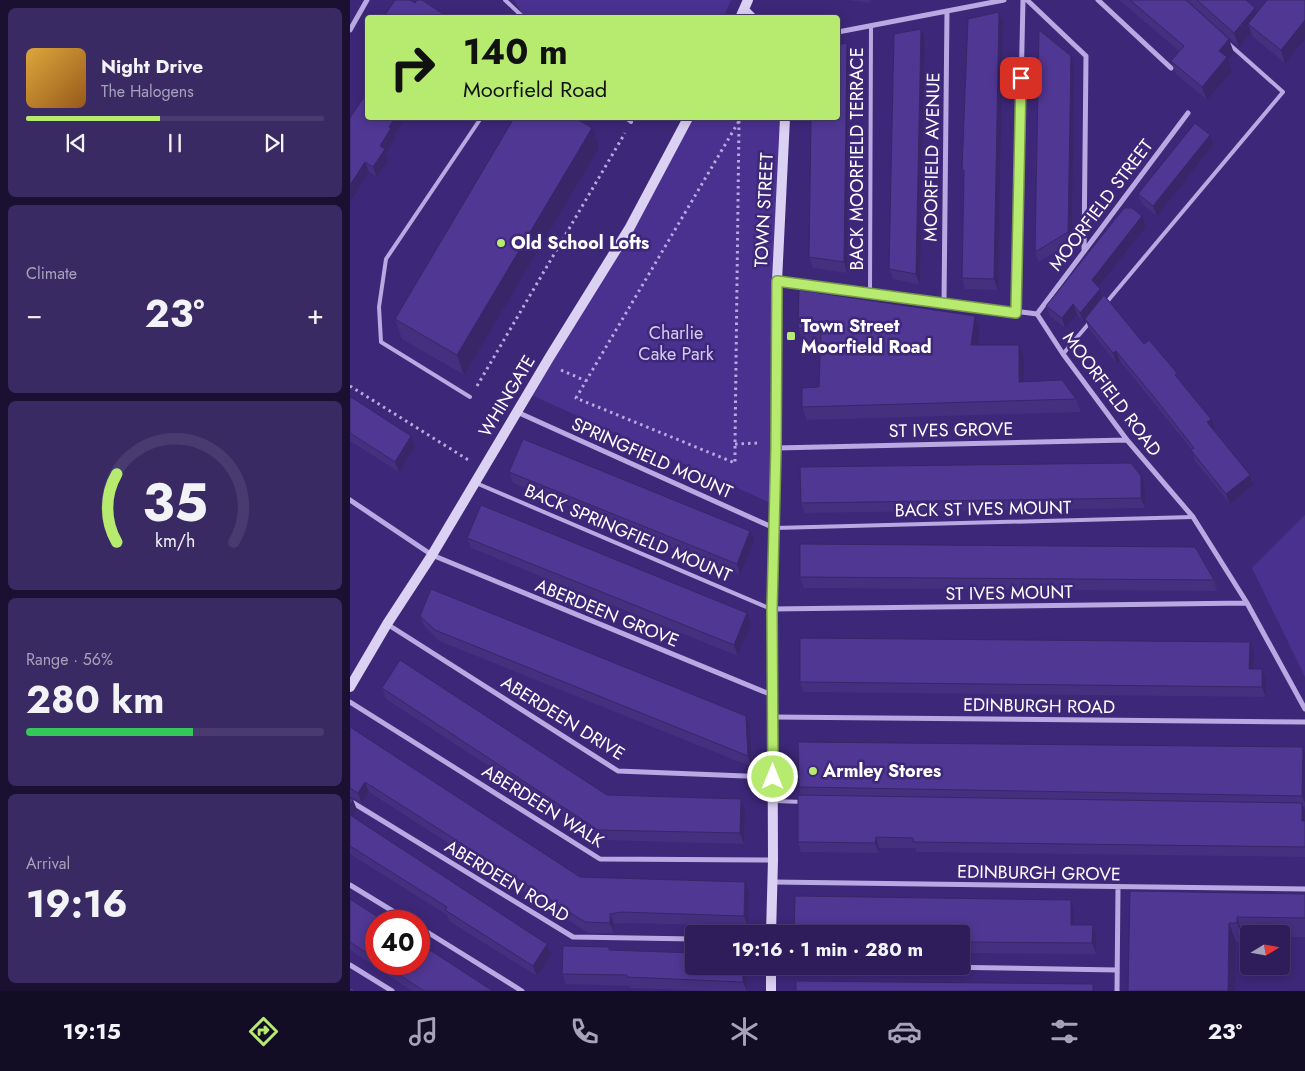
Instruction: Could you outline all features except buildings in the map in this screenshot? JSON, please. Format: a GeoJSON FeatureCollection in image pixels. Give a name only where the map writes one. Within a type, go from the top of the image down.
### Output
{"type":"FeatureCollection","features":[{"type":"Feature","properties":{"kind":"street"},"geometry":{"type":"LineString","coordinates":[[350,30],[367,0]]}},
{"type":"Feature","properties":{"kind":"street"},"geometry":{"type":"LineString","coordinates":[[840,32],[1004,0]]}},
{"type":"Feature","properties":{"kind":"street"},"geometry":{"type":"LineString","coordinates":[[1016,313],[1023,0]]}},
{"type":"Feature","properties":{"kind":"street"},"geometry":{"type":"LineString","coordinates":[[1027,0],[1086,56],[1084,251]]}},
{"type":"Feature","properties":{"kind":"street"},"geometry":{"type":"LineString","coordinates":[[1098,0],[1172,68]]}},
{"type":"Feature","properties":{"kind":"street","name":"MOORFIELD AVENUE"},"geometry":{"type":"LineString","coordinates":[[944,303],[947,11]]}},
{"type":"Feature","properties":{"kind":"street","name":"MOORFIELD STREET"},"geometry":{"type":"LineString","coordinates":[[1037,314],[1188,113]]}},
{"type":"Feature","properties":{"kind":"street","name":"WHINGATE"},"geometry":{"type":"LineString","coordinates":[[350,687],[386,624],[432,556],[474,482],[629,229],[687,120]]}},
{"type":"Feature","properties":{"kind":"street","name":"TOWN STREET"},"geometry":{"type":"LineString","coordinates":[[771,925],[773,860],[772,609],[775,528],[777,281],[785,120]]}},
{"type":"Feature","properties":{"kind":"street"},"geometry":{"type":"LineString","coordinates":[[777,281],[1016,313],[1037,314]]}},
{"type":"Feature","properties":{"kind":"street","name":"MOORFIELD ROAD"},"geometry":{"type":"LineString","coordinates":[[1037,314],[1063,354],[1127,440],[1193,517],[1247,603],[1305,709]]}},
{"type":"Feature","properties":{"kind":"street","name":"SPRINGFIELD MOUNT"},"geometry":{"type":"LineString","coordinates":[[517,412],[775,528]]}},
{"type":"Feature","properties":{"kind":"street","name":"ST IVES GROVE"},"geometry":{"type":"LineString","coordinates":[[776,445],[1127,440]]}},
{"type":"Feature","properties":{"kind":"street","name":"ABERDEEN GROVE"},"geometry":{"type":"LineString","coordinates":[[350,500],[432,556],[772,695]]}},
{"type":"Feature","properties":{"kind":"street","name":"ST IVES MOUNT"},"geometry":{"type":"LineString","coordinates":[[772,609],[1247,603]]}},
{"type":"Feature","properties":{"kind":"street","name":"ABERDEEN DRIVE"},"geometry":{"type":"LineString","coordinates":[[386,624],[618,771],[773,777]]}},
{"type":"Feature","properties":{"kind":"street","name":"ABERDEEN WALK"},"geometry":{"type":"LineString","coordinates":[[350,702],[600,860],[773,860]]}},
{"type":"Feature","properties":{"kind":"street","name":"EDINBURGH ROAD"},"geometry":{"type":"LineString","coordinates":[[773,717],[1305,722]]}},
{"type":"Feature","properties":{"kind":"street","name":"ABERDEEN ROAD"},"geometry":{"type":"LineString","coordinates":[[350,800],[573,937],[685,939]]}},
{"type":"Feature","properties":{"kind":"street","name":"EDINBURGH GROVE"},"geometry":{"type":"LineString","coordinates":[[772,882],[1305,889]]}},
{"type":"Feature","properties":{"kind":"street"},"geometry":{"type":"LineString","coordinates":[[350,885],[391,910]]}},
{"type":"Feature","properties":{"kind":"street"},"geometry":{"type":"LineString","coordinates":[[1117,991],[1118,888]]}},
{"type":"Feature","properties":{"kind":"street"},"geometry":{"type":"LineString","coordinates":[[430,934],[522,991]]}},
{"type":"Feature","properties":{"kind":"street"},"geometry":{"type":"LineString","coordinates":[[350,965],[392,991]]}},
{"type":"Feature","properties":{"kind":"street"},"geometry":{"type":"LineString","coordinates":[[970,968],[1117,970]]}},
{"type":"Feature","properties":{"kind":"street"},"geometry":{"type":"LineString","coordinates":[[771,975],[771,991]]}},
{"type":"Feature","properties":{"kind":"lane"},"geometry":{"type":"LineString","coordinates":[[505,0],[521,15]]}},
{"type":"Feature","properties":{"kind":"lane","name":"BACK MOORFIELD TERRACE"},"geometry":{"type":"LineString","coordinates":[[870,292],[871,26]]}},
{"type":"Feature","properties":{"kind":"lane"},"geometry":{"type":"LineString","coordinates":[[1100,309],[1283,92],[1224,39]]}},
{"type":"Feature","properties":{"kind":"lane"},"geometry":{"type":"LineString","coordinates":[[470,398],[381,342],[379,307],[386,258],[480,120]]}},
{"type":"Feature","properties":{"kind":"lane"},"geometry":{"type":"LineString","coordinates":[[1063,354],[1094,317]]}},
{"type":"Feature","properties":{"kind":"lane","name":"BACK SPRINGFIELD MOUNT"},"geometry":{"type":"LineString","coordinates":[[474,482],[772,609]]}},
{"type":"Feature","properties":{"kind":"lane","name":"BACK ST IVES MOUNT"},"geometry":{"type":"LineString","coordinates":[[775,528],[1193,517]]}},
{"type":"Feature","properties":{"kind":"lane"},"geometry":{"type":"LineString","coordinates":[[773,801],[812,802]]}},
{"type":"Feature","properties":{"kind":"path"},"geometry":{"type":"LineString","coordinates":[[739,121],[735,444],[735,463],[576,398],[739,121]]}},
{"type":"Feature","properties":{"kind":"path"},"geometry":{"type":"LineString","coordinates":[[470,398],[631,122]]}},
{"type":"Feature","properties":{"kind":"path"},"geometry":{"type":"LineString","coordinates":[[546,363],[586,381]]}},
{"type":"Feature","properties":{"kind":"path"},"geometry":{"type":"LineString","coordinates":[[350,386],[483,468]]}},
{"type":"Feature","properties":{"kind":"path"},"geometry":{"type":"LineString","coordinates":[[735,444],[776,445]]}},
{"type":"Feature","properties":{"kind":"green space"},"geometry":{"type":"Polygon","coordinates":[[[514,0],[731,0],[724,15],[523,15],[514,0]]]}},
{"type":"Feature","properties":{"kind":"green space","name":"Charlie Cake Park"},"geometry":{"type":"Polygon","coordinates":[[[684,120],[785,120],[775,505],[529,394],[684,120]]]}},
{"type":"Feature","properties":{"kind":"green space"},"geometry":{"type":"Polygon","coordinates":[[[1305,515],[1305,677],[1252,568],[1305,515]]]}},
{"type":"Feature","properties":{"kind":"place","name":"Old School Lofts"},"geometry":{"type":"Point","coordinates":[501,243]}},
{"type":"Feature","properties":{"kind":"place","name":"Town Street Moorfield Road"},"geometry":{"type":"Point","coordinates":[791,336]}},
{"type":"Feature","properties":{"kind":"place","name":"Armley Stores"},"geometry":{"type":"Point","coordinates":[813,771]}},
{"type":"Feature","properties":{"kind":"route"},"geometry":{"type":"LineString","coordinates":[[773,777],[772,609],[775,516],[777,281],[1016,313],[1021,78]]}}]}
